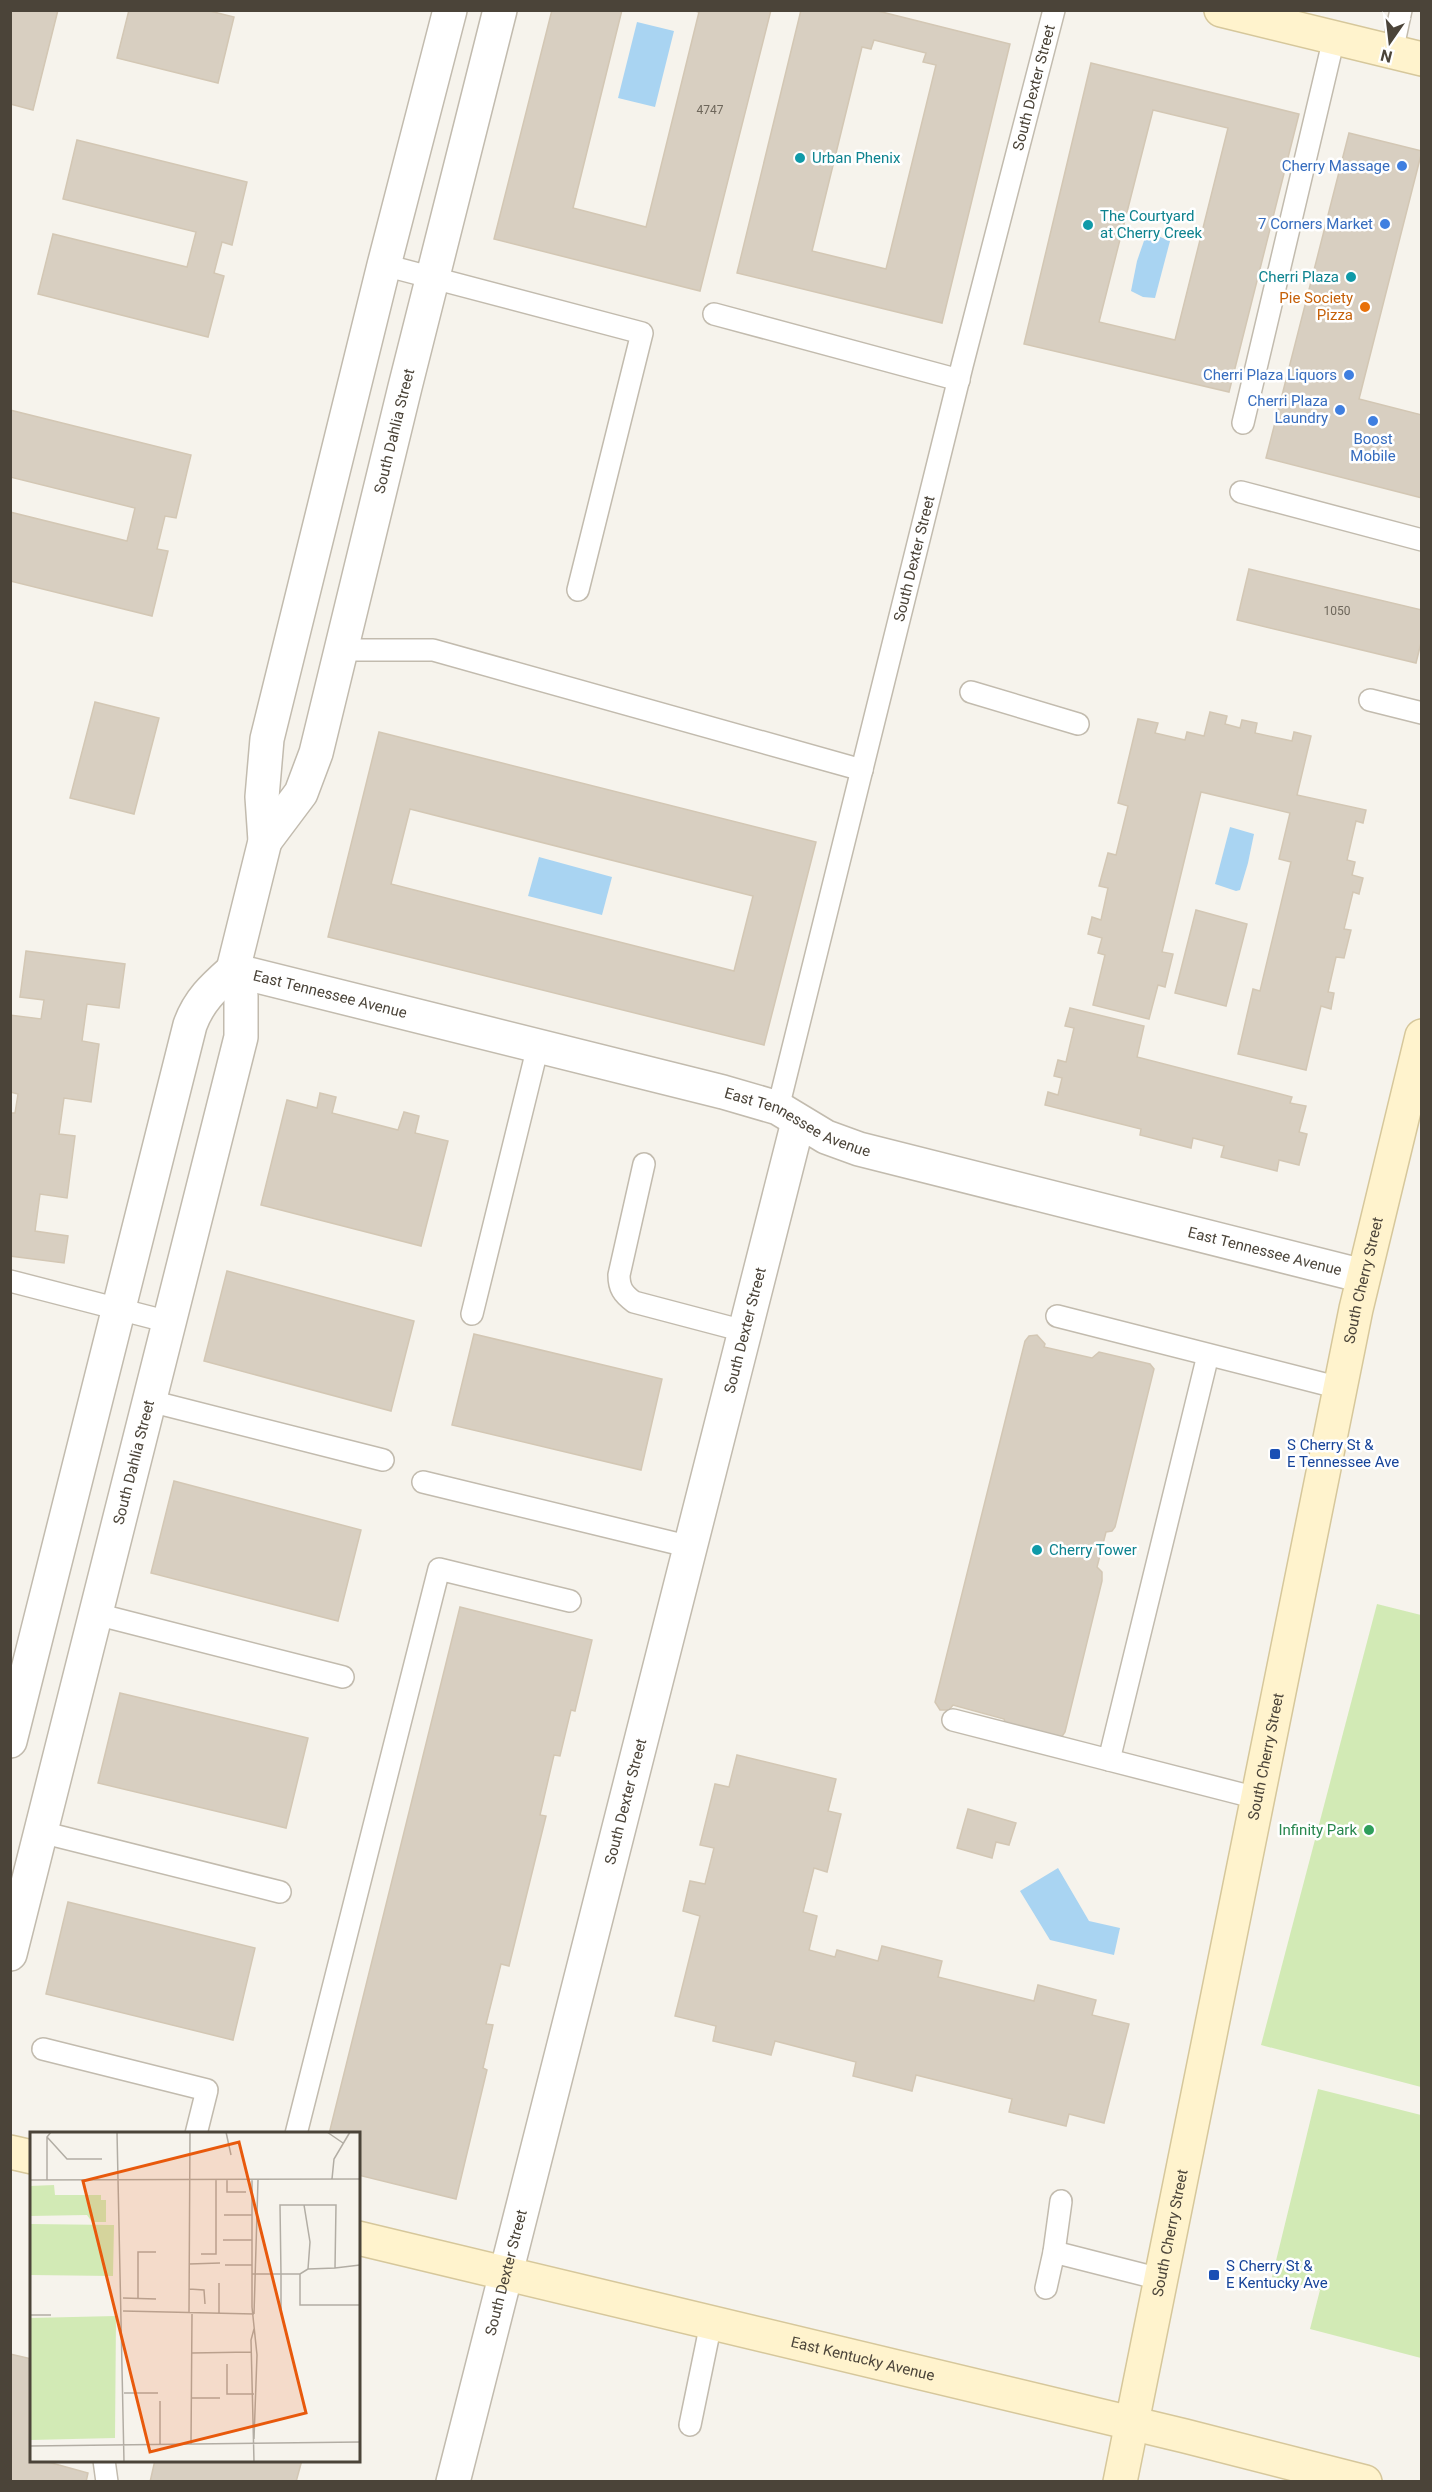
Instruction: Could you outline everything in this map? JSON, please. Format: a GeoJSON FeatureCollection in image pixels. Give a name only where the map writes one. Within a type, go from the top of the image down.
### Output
{"type":"FeatureCollection","features":[{"type":"Feature","properties":{"kind":"street","name":"South Dahlia Street"},"geometry":{"type":"LineString","coordinates":[[10,1954],[241,1037],[241,996],[233,970],[265,841],[262,787],[267,739],[384,265],[450,10]]}},
{"type":"Feature","properties":{"kind":"street","name":"South Dahlia Street"},"geometry":{"type":"LineString","coordinates":[[265,841],[291,809],[310,774],[500,10]]}},
{"type":"Feature","properties":{"kind":"street"},"geometry":{"type":"LineString","coordinates":[[1221,10],[1407,56]]}},
{"type":"Feature","properties":{"kind":"street"},"geometry":{"type":"LineString","coordinates":[[10,1741],[190,1025],[204,997],[233,970]]}},
{"type":"Feature","properties":{"kind":"street","name":"East Tennessee Avenue"},"geometry":{"type":"LineString","coordinates":[[233,970],[685,1082],[788,1115],[826,1137],[859,1149],[1363,1276]]}},
{"type":"Feature","properties":{"kind":"street","name":"South Cherry Street"},"geometry":{"type":"LineString","coordinates":[[1120,2481],[1363,1276],[1422,1036]]}},
{"type":"Feature","properties":{"kind":"street","name":"South Dexter Street"},"geometry":{"type":"LineString","coordinates":[[453,2481],[744,1331],[788,1115]]}},
{"type":"Feature","properties":{"kind":"street"},"geometry":{"type":"LineString","coordinates":[[10,2152],[30,2157]]}},
{"type":"Feature","properties":{"kind":"street","name":"East Kentucky Avenue"},"geometry":{"type":"LineString","coordinates":[[360,2238],[1365,2481]]}},
{"type":"Feature","properties":{"kind":"lane","name":"South Dexter Street"},"geometry":{"type":"LineString","coordinates":[[788,1115],[862,770],[1054,10]]}},
{"type":"Feature","properties":{"kind":"lane"},"geometry":{"type":"LineString","coordinates":[[1401,10],[1407,56]]}},
{"type":"Feature","properties":{"kind":"lane"},"geometry":{"type":"LineString","coordinates":[[1242,423],[1334,38]]}},
{"type":"Feature","properties":{"kind":"lane"},"geometry":{"type":"LineString","coordinates":[[384,265],[642,333],[578,590]]}},
{"type":"Feature","properties":{"kind":"lane"},"geometry":{"type":"LineString","coordinates":[[714,314],[959,380]]}},
{"type":"Feature","properties":{"kind":"lane"},"geometry":{"type":"LineString","coordinates":[[1241,492],[1422,540]]}},
{"type":"Feature","properties":{"kind":"lane"},"geometry":{"type":"LineString","coordinates":[[341,650],[433,650],[862,770]]}},
{"type":"Feature","properties":{"kind":"lane"},"geometry":{"type":"LineString","coordinates":[[971,692],[1078,724]]}},
{"type":"Feature","properties":{"kind":"lane"},"geometry":{"type":"LineString","coordinates":[[1370,700],[1422,713]]}},
{"type":"Feature","properties":{"kind":"lane"},"geometry":{"type":"LineString","coordinates":[[472,1314],[538,1046]]}},
{"type":"Feature","properties":{"kind":"lane"},"geometry":{"type":"LineString","coordinates":[[644,1164],[621,1263],[619,1286],[626,1297],[634,1302],[744,1331]]}},
{"type":"Feature","properties":{"kind":"lane"},"geometry":{"type":"LineString","coordinates":[[10,1281],[169,1322]]}},
{"type":"Feature","properties":{"kind":"lane"},"geometry":{"type":"LineString","coordinates":[[1057,1316],[1340,1388]]}},
{"type":"Feature","properties":{"kind":"lane"},"geometry":{"type":"LineString","coordinates":[[1109,1760],[1208,1355]]}},
{"type":"Feature","properties":{"kind":"lane"},"geometry":{"type":"LineString","coordinates":[[150,1401],[383,1460]]}},
{"type":"Feature","properties":{"kind":"lane"},"geometry":{"type":"LineString","coordinates":[[423,1482],[691,1547]]}},
{"type":"Feature","properties":{"kind":"lane"},"geometry":{"type":"LineString","coordinates":[[296,2132],[439,1569],[570,1601]]}},
{"type":"Feature","properties":{"kind":"lane"},"geometry":{"type":"LineString","coordinates":[[96,1614],[343,1677]]}},
{"type":"Feature","properties":{"kind":"lane"},"geometry":{"type":"LineString","coordinates":[[953,1720],[1257,1798]]}},
{"type":"Feature","properties":{"kind":"lane"},"geometry":{"type":"LineString","coordinates":[[41,1832],[280,1892]]}},
{"type":"Feature","properties":{"kind":"lane"},"geometry":{"type":"LineString","coordinates":[[43,2049],[207,2090],[196,2132]]}},
{"type":"Feature","properties":{"kind":"lane"},"geometry":{"type":"LineString","coordinates":[[1046,2288],[1061,2201]]}},
{"type":"Feature","properties":{"kind":"lane"},"geometry":{"type":"LineString","coordinates":[[1054,2252],[1160,2279]]}},
{"type":"Feature","properties":{"kind":"lane"},"geometry":{"type":"LineString","coordinates":[[690,2425],[711,2323]]}},
{"type":"Feature","properties":{"kind":"lane"},"geometry":{"type":"LineString","coordinates":[[104,2462],[107,2481]]}},
{"type":"Feature","properties":{"kind":"green space","name":"Infinity Park"},"geometry":{"type":"Polygon","coordinates":[[[1377,1604],[1421,1615],[1421,2087],[1261,2045],[1377,1604]]]}},
{"type":"Feature","properties":{"kind":"green space"},"geometry":{"type":"Polygon","coordinates":[[[1318,2089],[1421,2115],[1421,2358],[1310,2329],[1320,2290],[1272,2277],[1318,2089]]]}},
{"type":"Feature","properties":{"kind":"water"},"geometry":{"type":"Polygon","coordinates":[[[637,22],[674,31],[655,107],[618,98],[637,22]]]}},
{"type":"Feature","properties":{"kind":"water"},"geometry":{"type":"Polygon","coordinates":[[[1146,235],[1158,236],[1170,241],[1155,298],[1143,297],[1131,291],[1137,261],[1146,235]]]}},
{"type":"Feature","properties":{"kind":"water"},"geometry":{"type":"Polygon","coordinates":[[[1230,827],[1254,834],[1240,890],[1236,891],[1215,884],[1230,827]]]}},
{"type":"Feature","properties":{"kind":"water"},"geometry":{"type":"Polygon","coordinates":[[[539,857],[612,877],[602,915],[528,896],[539,857]]]}},
{"type":"Feature","properties":{"kind":"water"},"geometry":{"type":"Polygon","coordinates":[[[1058,1868],[1089,1921],[1120,1928],[1114,1955],[1050,1940],[1020,1891],[1058,1868]]]}},
{"type":"Feature","properties":{"kind":"building"},"geometry":{"type":"Polygon","coordinates":[[[10,10],[58,10],[33,110],[10,104],[10,10]]]}},
{"type":"Feature","properties":{"kind":"building"},"geometry":{"type":"Polygon","coordinates":[[[129,10],[206,10],[234,17],[218,83],[117,58],[129,10]]]}},
{"type":"Feature","properties":{"kind":"building"},"geometry":{"type":"Polygon","coordinates":[[[552,10],[622,10],[573,208],[646,227],[699,12],[691,10],[771,10],[700,291],[494,239],[552,10]]]}},
{"type":"Feature","properties":{"kind":"building","name":"Urban Phenix"},"geometry":{"type":"Polygon","coordinates":[[[801,10],[874,10],[1010,44],[942,323],[737,273],[801,10]],[[874,40],[871,49],[862,47],[812,251],[886,269],[936,65],[923,62],[926,53],[874,40]]]}},
{"type":"Feature","properties":{"kind":"building","name":"The Courtyard at Cherry Creek"},"geometry":{"type":"Polygon","coordinates":[[[1091,63],[1299,114],[1229,392],[1024,344],[1091,63]],[[1153,110],[1099,322],[1175,340],[1228,128],[1153,110]]]}},
{"type":"Feature","properties":{"kind":"building","name":"Cherri Plaza"},"geometry":{"type":"Polygon","coordinates":[[[1349,133],[1422,151],[1359,399],[1422,415],[1422,498],[1266,458],[1349,133]]]}},
{"type":"Feature","properties":{"kind":"building"},"geometry":{"type":"Polygon","coordinates":[[[77,140],[247,182],[232,245],[222,242],[214,273],[224,276],[208,337],[38,294],[53,234],[187,267],[196,232],[63,199],[77,140]]]}},
{"type":"Feature","properties":{"kind":"building"},"geometry":{"type":"Polygon","coordinates":[[[10,410],[191,455],[176,518],[165,516],[157,549],[168,551],[152,616],[10,581],[10,512],[127,541],[135,508],[10,477],[10,410]]]}},
{"type":"Feature","properties":{"kind":"building"},"geometry":{"type":"Polygon","coordinates":[[[1249,569],[1422,610],[1422,639],[1416,663],[1237,620],[1249,569]]]}},
{"type":"Feature","properties":{"kind":"building"},"geometry":{"type":"Polygon","coordinates":[[[95,702],[159,718],[134,814],[70,798],[95,702]]]}},
{"type":"Feature","properties":{"kind":"building"},"geometry":{"type":"Polygon","coordinates":[[[1210,712],[1227,716],[1225,724],[1240,728],[1242,720],[1257,723],[1255,733],[1292,741],[1294,732],[1311,736],[1297,795],[1366,810],[1363,823],[1356,821],[1347,860],[1355,862],[1352,875],[1363,878],[1359,894],[1353,892],[1344,929],[1351,930],[1344,958],[1336,957],[1328,992],[1334,993],[1331,1009],[1321,1006],[1306,1070],[1238,1054],[1253,989],[1260,991],[1291,862],[1279,859],[1290,813],[1201,792],[1162,952],[1173,954],[1165,987],[1158,985],[1149,1019],[1093,1005],[1105,955],[1098,953],[1102,938],[1088,934],[1092,917],[1101,920],[1108,888],[1099,886],[1108,853],[1116,855],[1128,806],[1118,803],[1138,719],[1158,723],[1155,733],[1185,740],[1187,732],[1204,736],[1210,712]]]}},
{"type":"Feature","properties":{"kind":"building"},"geometry":{"type":"Polygon","coordinates":[[[379,732],[816,842],[764,1045],[328,937],[379,732]],[[410,809],[391,884],[734,971],[753,896],[410,809]]]}},
{"type":"Feature","properties":{"kind":"building"},"geometry":{"type":"Polygon","coordinates":[[[1196,910],[1247,924],[1226,1006],[1175,993],[1196,910]]]}},
{"type":"Feature","properties":{"kind":"building"},"geometry":{"type":"Polygon","coordinates":[[[26,951],[125,964],[119,1008],[87,1004],[82,1041],[99,1044],[91,1102],[64,1098],[59,1134],[75,1136],[67,1198],[40,1194],[35,1231],[68,1236],[64,1263],[10,1256],[10,1113],[15,1113],[18,1094],[10,1092],[10,1015],[41,1019],[44,1000],[20,997],[26,951]]]}},
{"type":"Feature","properties":{"kind":"building"},"geometry":{"type":"Polygon","coordinates":[[[1070,1008],[1144,1026],[1137,1057],[1292,1097],[1290,1103],[1306,1106],[1299,1132],[1307,1134],[1299,1165],[1279,1160],[1277,1171],[1221,1157],[1224,1146],[1193,1138],[1191,1148],[1140,1135],[1141,1129],[1045,1105],[1048,1092],[1058,1095],[1062,1078],[1054,1076],[1058,1060],[1066,1062],[1074,1028],[1065,1026],[1070,1008]]]}},
{"type":"Feature","properties":{"kind":"building"},"geometry":{"type":"Polygon","coordinates":[[[320,1093],[336,1097],[332,1113],[398,1130],[404,1112],[419,1116],[415,1133],[448,1141],[421,1246],[261,1205],[287,1100],[317,1108],[320,1093]]]}},
{"type":"Feature","properties":{"kind":"building"},"geometry":{"type":"Polygon","coordinates":[[[227,1271],[414,1321],[391,1411],[204,1361],[227,1271]]]}},
{"type":"Feature","properties":{"kind":"building"},"geometry":{"type":"Polygon","coordinates":[[[474,1334],[662,1379],[641,1470],[452,1425],[474,1334]]]}},
{"type":"Feature","properties":{"kind":"building","name":"Cherry Tower"},"geometry":{"type":"Polygon","coordinates":[[[1037,1335],[1045,1344],[1044,1347],[1092,1358],[1099,1352],[1150,1364],[1154,1369],[1115,1527],[1112,1531],[1106,1532],[1097,1567],[1102,1572],[1102,1581],[1065,1732],[1061,1738],[1006,1725],[1004,1719],[953,1705],[949,1710],[940,1710],[935,1702],[1025,1341],[1029,1336],[1037,1335]]]}},
{"type":"Feature","properties":{"kind":"building"},"geometry":{"type":"Polygon","coordinates":[[[174,1481],[361,1530],[338,1621],[151,1573],[174,1481]]]}},
{"type":"Feature","properties":{"kind":"building"},"geometry":{"type":"Polygon","coordinates":[[[460,1607],[592,1640],[575,1711],[571,1710],[560,1756],[554,1755],[540,1815],[546,1816],[509,1966],[501,1964],[486,2024],[493,2025],[483,2068],[487,2070],[456,2199],[360,2175],[360,2132],[329,2132],[460,1607]]]}},
{"type":"Feature","properties":{"kind":"building"},"geometry":{"type":"Polygon","coordinates":[[[120,1693],[308,1738],[286,1828],[98,1783],[120,1693]]]}},
{"type":"Feature","properties":{"kind":"building"},"geometry":{"type":"Polygon","coordinates":[[[737,1755],[836,1779],[828,1811],[841,1814],[827,1872],[814,1868],[803,1912],[817,1916],[809,1950],[835,1957],[837,1950],[878,1961],[882,1946],[942,1961],[938,1977],[1034,2001],[1038,1985],[1096,2000],[1092,2015],[1129,2024],[1104,2123],[1069,2114],[1066,2126],[1009,2112],[1012,2099],[916,2075],[912,2091],[853,2076],[856,2062],[775,2041],[771,2055],[713,2041],[716,2026],[675,2016],[700,1916],[683,1911],[690,1881],[705,1884],[714,1848],[700,1845],[715,1784],[729,1787],[737,1755]]]}},
{"type":"Feature","properties":{"kind":"building"},"geometry":{"type":"Polygon","coordinates":[[[968,1809],[1016,1823],[1009,1845],[996,1842],[992,1858],[957,1848],[968,1809]]]}},
{"type":"Feature","properties":{"kind":"building"},"geometry":{"type":"Polygon","coordinates":[[[68,1902],[255,1948],[233,2040],[46,1994],[68,1902]]]}},
{"type":"Feature","properties":{"kind":"building"},"geometry":{"type":"Polygon","coordinates":[[[10,2354],[30,2359],[30,2462],[48,2462],[88,2473],[86,2482],[10,2482],[10,2354]]]}},
{"type":"Feature","properties":{"kind":"building"},"geometry":{"type":"Polygon","coordinates":[[[155,2462],[301,2462],[296,2482],[150,2482],[155,2462]]]}},
{"type":"Feature","properties":{"kind":"place","name":"Urban Phenix"},"geometry":{"type":"Point","coordinates":[800,158]}},
{"type":"Feature","properties":{"kind":"place","name":"Cherry Massage"},"geometry":{"type":"Point","coordinates":[1402,166]}},
{"type":"Feature","properties":{"kind":"place","name":"7 Corners Market"},"geometry":{"type":"Point","coordinates":[1385,224]}},
{"type":"Feature","properties":{"kind":"place","name":"The Courtyard at Cherry Creek"},"geometry":{"type":"Point","coordinates":[1088,225]}},
{"type":"Feature","properties":{"kind":"place","name":"Cherri Plaza"},"geometry":{"type":"Point","coordinates":[1351,277]}},
{"type":"Feature","properties":{"kind":"place","name":"Pie Society Pizza"},"geometry":{"type":"Point","coordinates":[1365,307]}},
{"type":"Feature","properties":{"kind":"place","name":"Cherri Plaza Liquors"},"geometry":{"type":"Point","coordinates":[1349,375]}},
{"type":"Feature","properties":{"kind":"place","name":"Cherri Plaza Laundry"},"geometry":{"type":"Point","coordinates":[1340,410]}},
{"type":"Feature","properties":{"kind":"place","name":"Boost Mobile"},"geometry":{"type":"Point","coordinates":[1373,421]}},
{"type":"Feature","properties":{"kind":"place","name":"S Cherry St & E Tennessee Ave"},"geometry":{"type":"Point","coordinates":[1275,1454]}},
{"type":"Feature","properties":{"kind":"place","name":"Cherry Tower"},"geometry":{"type":"Point","coordinates":[1037,1550]}},
{"type":"Feature","properties":{"kind":"place","name":"Infinity Park"},"geometry":{"type":"Point","coordinates":[1369,1830]}},
{"type":"Feature","properties":{"kind":"place","name":"S Cherry St & E Kentucky Ave"},"geometry":{"type":"Point","coordinates":[1214,2275]}}]}
